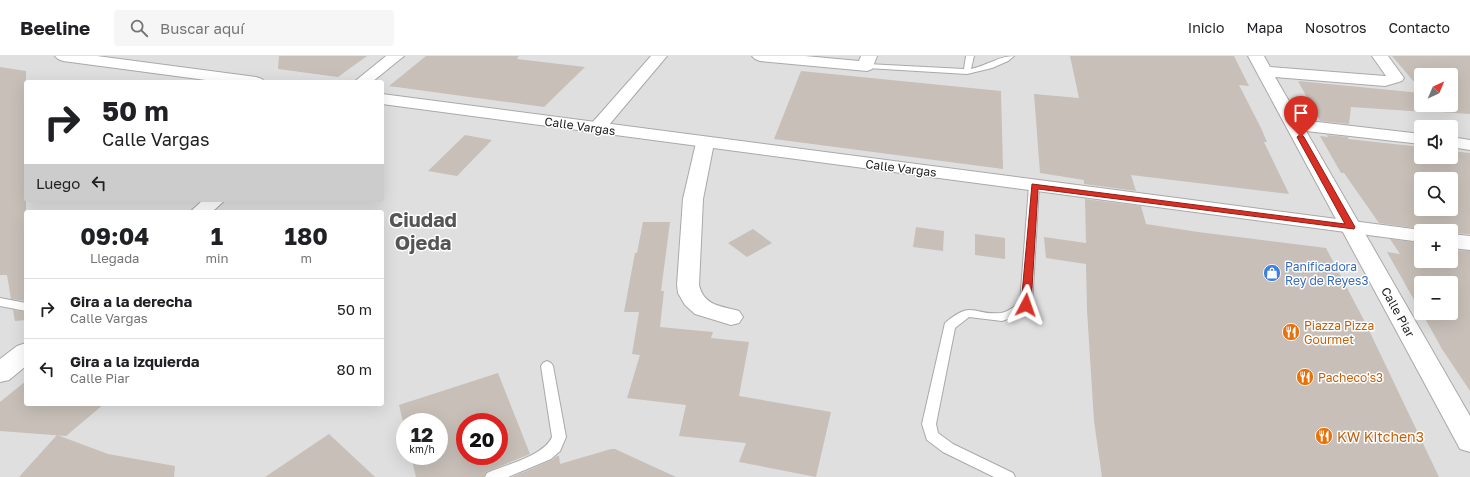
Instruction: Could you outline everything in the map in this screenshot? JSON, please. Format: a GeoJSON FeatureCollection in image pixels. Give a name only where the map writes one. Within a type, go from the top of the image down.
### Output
{"type":"FeatureCollection","features":[{"type":"Feature","properties":{"kind":"street"},"geometry":{"type":"LineString","coordinates":[[63,56],[241,80]]}},
{"type":"Feature","properties":{"kind":"street"},"geometry":{"type":"LineString","coordinates":[[365,80],[396,56]]}},
{"type":"Feature","properties":{"kind":"street"},"geometry":{"type":"LineString","coordinates":[[597,128],[659,56]]}},
{"type":"Feature","properties":{"kind":"street"},"geometry":{"type":"LineString","coordinates":[[760,56],[868,61]]}},
{"type":"Feature","properties":{"kind":"street"},"geometry":{"type":"LineString","coordinates":[[1260,63],[1385,81],[1396,78],[1380,56]]}},
{"type":"Feature","properties":{"kind":"street","name":"Calle Piar"},"geometry":{"type":"LineString","coordinates":[[1260,63],[1470,441]]}},
{"type":"Feature","properties":{"kind":"street","name":"Calle Vargas"},"geometry":{"type":"LineString","coordinates":[[384,99],[705,143],[1414,235]]}},
{"type":"Feature","properties":{"kind":"street"},"geometry":{"type":"LineString","coordinates":[[1294,124],[1414,138]]}},
{"type":"Feature","properties":{"kind":"street"},"geometry":{"type":"LineString","coordinates":[[705,143],[693,199],[688,285],[689,295],[692,300],[708,311],[731,317]]}},
{"type":"Feature","properties":{"kind":"street"},"geometry":{"type":"LineString","coordinates":[[1458,143],[1470,145]]}},
{"type":"Feature","properties":{"kind":"street"},"geometry":{"type":"LineString","coordinates":[[202,210],[212,202]]}},
{"type":"Feature","properties":{"kind":"street"},"geometry":{"type":"LineString","coordinates":[[1458,241],[1470,243]]}},
{"type":"Feature","properties":{"kind":"street"},"geometry":{"type":"LineString","coordinates":[[0,373],[24,354]]}},
{"type":"Feature","properties":{"kind":"lane"},"geometry":{"type":"LineString","coordinates":[[968,72],[970,56]]}},
{"type":"Feature","properties":{"kind":"lane"},"geometry":{"type":"LineString","coordinates":[[868,61],[968,72],[982,70],[1010,56]]}},
{"type":"Feature","properties":{"kind":"lane"},"geometry":{"type":"LineString","coordinates":[[1008,477],[948,448],[932,436],[929,424],[949,326],[956,319],[972,312],[997,317],[1008,316],[1026,305],[1034,186]]}},
{"type":"Feature","properties":{"kind":"lane"},"geometry":{"type":"LineString","coordinates":[[0,302],[24,307]]}},
{"type":"Feature","properties":{"kind":"lane"},"geometry":{"type":"LineString","coordinates":[[492,477],[546,454],[555,447],[559,438],[547,366]]}},
{"type":"Feature","properties":{"kind":"shaded area"},"geometry":{"type":"Polygon","coordinates":[[[0,56],[1470,56],[1470,477],[0,477],[0,56]]]}},
{"type":"Feature","properties":{"kind":"building"},"geometry":{"type":"Polygon","coordinates":[[[279,56],[367,56],[338,77],[278,69],[279,56]]]}},
{"type":"Feature","properties":{"kind":"building"},"geometry":{"type":"Polygon","coordinates":[[[426,56],[519,56],[517,59],[585,67],[544,107],[389,86],[426,56]]]}},
{"type":"Feature","properties":{"kind":"building"},"geometry":{"type":"Polygon","coordinates":[[[1070,56],[1234,56],[1249,86],[1239,85],[1261,128],[1267,142],[1264,142],[1289,194],[1131,175],[1136,191],[1084,184],[1084,180],[1040,173],[1034,94],[1079,98],[1070,56]]]}},
{"type":"Feature","properties":{"kind":"building"},"geometry":{"type":"Polygon","coordinates":[[[1392,56],[1470,56],[1470,114],[1440,112],[1458,112],[1458,68],[1414,68],[1414,82],[1392,56]]]}},
{"type":"Feature","properties":{"kind":"building"},"geometry":{"type":"Polygon","coordinates":[[[0,67],[26,71],[26,80],[24,80],[24,202],[26,202],[26,210],[24,210],[24,301],[11,299],[7,275],[0,275],[0,67]]]}},
{"type":"Feature","properties":{"kind":"building"},"geometry":{"type":"Polygon","coordinates":[[[801,71],[1001,91],[1003,169],[774,139],[801,71]]]}},
{"type":"Feature","properties":{"kind":"building"},"geometry":{"type":"Polygon","coordinates":[[[1298,81],[1414,92],[1414,111],[1351,107],[1349,124],[1320,121],[1298,81]]]}},
{"type":"Feature","properties":{"kind":"building"},"geometry":{"type":"Polygon","coordinates":[[[465,135],[492,140],[457,176],[428,171],[465,135]]]}},
{"type":"Feature","properties":{"kind":"building"},"geometry":{"type":"Polygon","coordinates":[[[1327,135],[1348,137],[1348,139],[1414,146],[1414,164],[1458,164],[1458,152],[1470,153],[1470,234],[1458,233],[1458,224],[1414,224],[1414,228],[1379,223],[1344,173],[1341,173],[1320,136],[1328,137],[1327,135]]]}},
{"type":"Feature","properties":{"kind":"building"},"geometry":{"type":"Polygon","coordinates":[[[1085,199],[1141,206],[1146,224],[1326,248],[1366,324],[1439,477],[1102,477],[1094,421],[1087,310],[1086,264],[1046,258],[1044,237],[1086,243],[1085,199]]]}},
{"type":"Feature","properties":{"kind":"building"},"geometry":{"type":"Polygon","coordinates":[[[643,222],[670,222],[661,291],[664,291],[660,327],[713,332],[711,338],[749,342],[739,396],[831,412],[816,477],[739,462],[746,443],[679,436],[686,405],[627,398],[640,355],[632,354],[639,312],[624,312],[635,253],[637,253],[643,222]]]}},
{"type":"Feature","properties":{"kind":"building"},"geometry":{"type":"Polygon","coordinates":[[[916,227],[944,231],[943,251],[913,247],[916,227]]]}},
{"type":"Feature","properties":{"kind":"building"},"geometry":{"type":"Polygon","coordinates":[[[753,229],[772,243],[747,257],[728,243],[753,229]]]}},
{"type":"Feature","properties":{"kind":"building"},"geometry":{"type":"Polygon","coordinates":[[[975,234],[1005,238],[1005,259],[975,255],[975,234]]]}},
{"type":"Feature","properties":{"kind":"building"},"geometry":{"type":"Polygon","coordinates":[[[1390,239],[1414,242],[1414,268],[1458,268],[1458,250],[1470,251],[1470,391],[1442,349],[1426,320],[1458,320],[1458,276],[1414,276],[1414,300],[1387,252],[1400,254],[1390,239]]]}},
{"type":"Feature","properties":{"kind":"building"},"geometry":{"type":"Polygon","coordinates":[[[13,310],[24,312],[24,320],[15,321],[13,310]]]}},
{"type":"Feature","properties":{"kind":"building"},"geometry":{"type":"Polygon","coordinates":[[[498,373],[530,454],[508,463],[508,413],[456,413],[456,465],[503,465],[486,472],[484,477],[416,477],[413,465],[448,465],[448,413],[401,413],[399,405],[498,373]]]}},
{"type":"Feature","properties":{"kind":"building"},"geometry":{"type":"Polygon","coordinates":[[[24,383],[24,406],[102,406],[66,436],[0,431],[0,402],[24,383]]]}},
{"type":"Feature","properties":{"kind":"building"},"geometry":{"type":"Polygon","coordinates":[[[329,434],[375,477],[265,477],[329,434]]]}},
{"type":"Feature","properties":{"kind":"building"},"geometry":{"type":"Polygon","coordinates":[[[57,435],[108,454],[175,466],[174,477],[19,477],[57,435]]]}},
{"type":"Feature","properties":{"kind":"building"},"geometry":{"type":"Polygon","coordinates":[[[615,449],[676,477],[512,477],[552,460],[557,456],[559,456],[560,464],[615,449]]]}},
{"type":"Feature","properties":{"kind":"place","name":"Panificadora Rey de Reyes3"},"geometry":{"type":"Point","coordinates":[1272,273]}},
{"type":"Feature","properties":{"kind":"place","name":"Piazza Pizza Gourmet"},"geometry":{"type":"Point","coordinates":[1291,332]}},
{"type":"Feature","properties":{"kind":"place","name":"Pacheco's3"},"geometry":{"type":"Point","coordinates":[1305,377]}},
{"type":"Feature","properties":{"kind":"place","name":"KW Kitchen3"},"geometry":{"type":"Point","coordinates":[1324,436]}},
{"type":"Feature","properties":{"kind":"district","name":"Ciudad Ojeda"},"geometry":{"type":"Point","coordinates":[423,230]}},
{"type":"Feature","properties":{"kind":"route"},"geometry":{"type":"LineString","coordinates":[[1026,305],[1034,186],[1351,227],[1301,137]]}}]}
